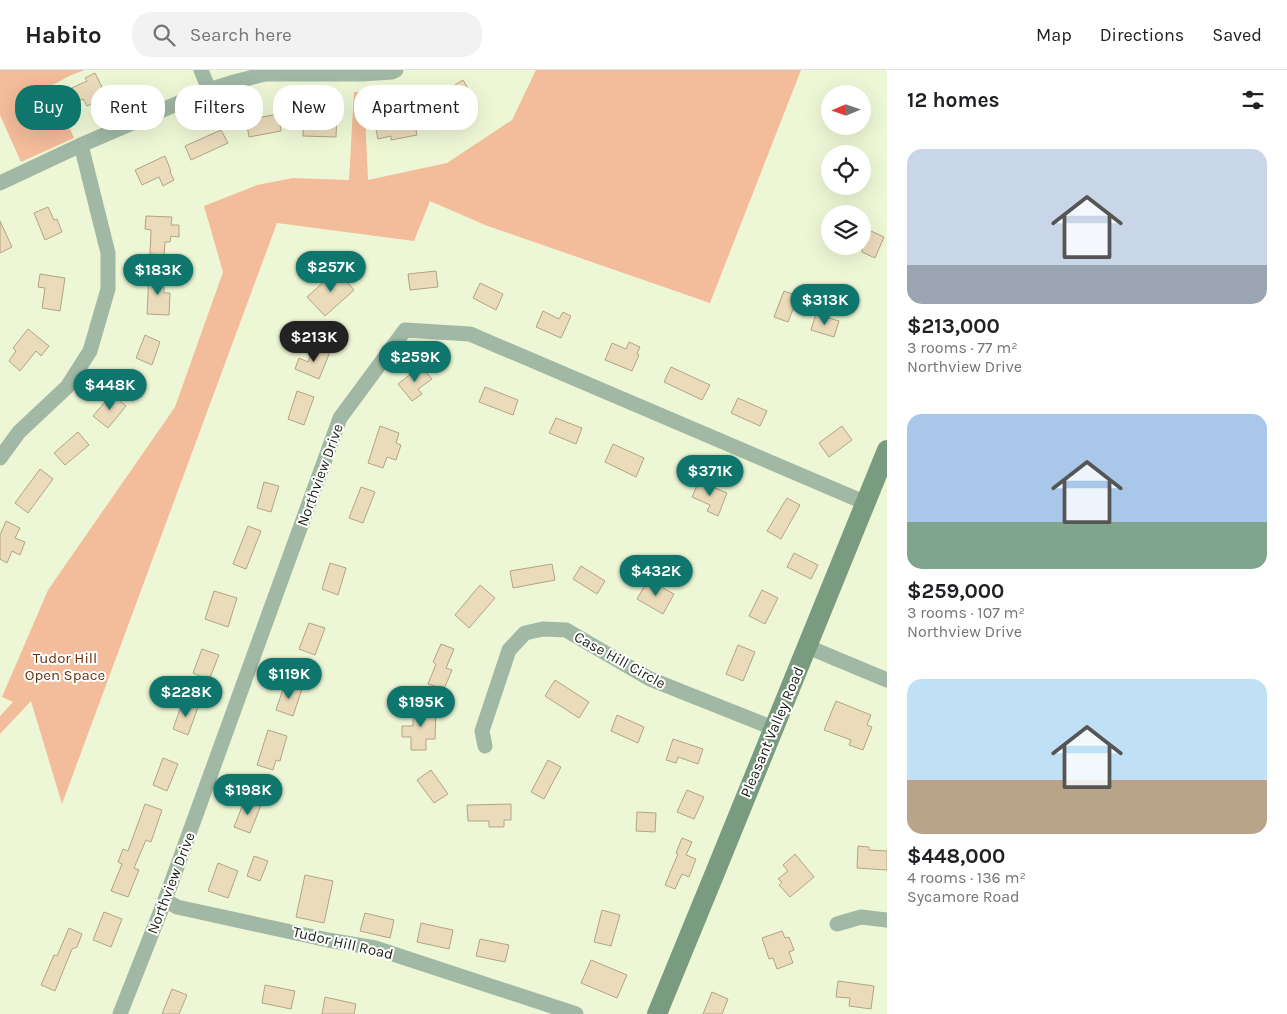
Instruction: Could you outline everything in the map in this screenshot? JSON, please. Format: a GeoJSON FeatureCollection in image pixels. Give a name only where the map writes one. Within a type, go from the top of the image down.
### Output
{"type":"FeatureCollection","features":[{"type":"Feature","properties":{"kind":"main road","name":"Pleasant Valley Road"},"geometry":{"type":"LineString","coordinates":[[657,1014],[887,450]]}},
{"type":"Feature","properties":{"kind":"street"},"geometry":{"type":"LineString","coordinates":[[201,70],[207,85]]}},
{"type":"Feature","properties":{"kind":"street"},"geometry":{"type":"LineString","coordinates":[[226,85],[265,74],[362,74],[392,72],[396,70]]}},
{"type":"Feature","properties":{"kind":"street"},"geometry":{"type":"LineString","coordinates":[[0,182],[175,105]]}},
{"type":"Feature","properties":{"kind":"street"},"geometry":{"type":"LineString","coordinates":[[0,458],[19,432],[67,387],[90,351],[108,288],[108,253],[81,145]]}},
{"type":"Feature","properties":{"kind":"street","name":"Northview Drive"},"geometry":{"type":"LineString","coordinates":[[120,1014],[165,900],[340,418],[405,330],[470,334],[866,503]]}},
{"type":"Feature","properties":{"kind":"street","name":"Case Hill Circle"},"geometry":{"type":"LineString","coordinates":[[485,746],[482,731],[509,650],[525,633],[543,629],[566,630],[650,679],[773,728]]}},
{"type":"Feature","properties":{"kind":"street"},"geometry":{"type":"LineString","coordinates":[[808,647],[887,680]]}},
{"type":"Feature","properties":{"kind":"street","name":"Tudor Hill Road"},"geometry":{"type":"LineString","coordinates":[[165,900],[177,907],[328,940],[376,948],[576,1014]]}},
{"type":"Feature","properties":{"kind":"street"},"geometry":{"type":"LineString","coordinates":[[837,924],[862,917],[887,920]]}},
{"type":"Feature","properties":{"kind":"green space"},"geometry":{"type":"Polygon","coordinates":[[[0,70],[85,70],[53,85],[15,85],[15,130],[70,130],[74,138],[21,162],[0,115],[0,70]]]}},
{"type":"Feature","properties":{"kind":"green space","name":"Tudor Hill Open Space"},"geometry":{"type":"Polygon","coordinates":[[[536,70],[801,70],[710,303],[485,225],[430,201],[414,241],[277,223],[62,804],[31,701],[0,734],[0,716],[13,702],[2,697],[48,590],[175,407],[223,272],[204,206],[257,185],[293,178],[349,180],[354,92],[354,130],[366,130],[368,180],[447,163],[512,120],[536,70]]]}},
{"type":"Feature","properties":{"kind":"building"},"geometry":{"type":"Polygon","coordinates":[[[95,73],[101,85],[91,85],[91,104],[87,106],[83,99],[81,100],[81,85],[78,85],[87,81],[85,78],[95,73]]]}},
{"type":"Feature","properties":{"kind":"building"},"geometry":{"type":"Polygon","coordinates":[[[463,80],[466,85],[455,85],[463,80]]]}},
{"type":"Feature","properties":{"kind":"building"},"geometry":{"type":"Polygon","coordinates":[[[273,115],[273,130],[281,131],[249,137],[248,130],[263,130],[263,117],[273,115]]]}},
{"type":"Feature","properties":{"kind":"building"},"geometry":{"type":"Polygon","coordinates":[[[221,130],[228,143],[191,160],[185,146],[221,130]]]}},
{"type":"Feature","properties":{"kind":"building"},"geometry":{"type":"Polygon","coordinates":[[[303,130],[336,130],[336,137],[303,136],[303,130]]]}},
{"type":"Feature","properties":{"kind":"building"},"geometry":{"type":"Polygon","coordinates":[[[376,130],[416,130],[417,135],[391,140],[391,136],[378,139],[376,130]]]}},
{"type":"Feature","properties":{"kind":"building"},"geometry":{"type":"Polygon","coordinates":[[[165,156],[174,180],[163,186],[159,177],[142,185],[135,170],[165,156]]]}},
{"type":"Feature","properties":{"kind":"building"},"geometry":{"type":"Polygon","coordinates":[[[48,207],[54,220],[57,219],[62,232],[45,240],[34,213],[48,207]]]}},
{"type":"Feature","properties":{"kind":"building"},"geometry":{"type":"Polygon","coordinates":[[[146,216],[172,217],[171,225],[179,225],[179,237],[171,236],[170,242],[165,242],[164,255],[150,254],[151,230],[145,229],[146,216]]]}},
{"type":"Feature","properties":{"kind":"building"},"geometry":{"type":"Polygon","coordinates":[[[0,221],[12,247],[0,253],[0,221]]]}},
{"type":"Feature","properties":{"kind":"building"},"geometry":{"type":"Polygon","coordinates":[[[871,231],[884,237],[875,258],[868,255],[871,255],[871,231]]]}},
{"type":"Feature","properties":{"kind":"building"},"geometry":{"type":"Polygon","coordinates":[[[337,270],[354,290],[325,316],[307,297],[337,270]]]}},
{"type":"Feature","properties":{"kind":"building"},"geometry":{"type":"Polygon","coordinates":[[[436,271],[438,287],[410,290],[408,274],[436,271]]]}},
{"type":"Feature","properties":{"kind":"building"},"geometry":{"type":"Polygon","coordinates":[[[40,274],[65,278],[60,311],[42,308],[45,288],[38,287],[40,274]]]}},
{"type":"Feature","properties":{"kind":"building"},"geometry":{"type":"Polygon","coordinates":[[[149,274],[164,274],[164,293],[170,293],[169,315],[147,314],[149,274]]]}},
{"type":"Feature","properties":{"kind":"building"},"geometry":{"type":"Polygon","coordinates":[[[480,283],[503,294],[496,310],[473,298],[480,283]]]}},
{"type":"Feature","properties":{"kind":"building"},"geometry":{"type":"Polygon","coordinates":[[[784,291],[798,296],[788,322],[774,317],[784,291]]]}},
{"type":"Feature","properties":{"kind":"building"},"geometry":{"type":"Polygon","coordinates":[[[543,311],[559,319],[563,312],[571,316],[561,338],[536,327],[543,311]]]}},
{"type":"Feature","properties":{"kind":"building"},"geometry":{"type":"Polygon","coordinates":[[[816,314],[839,321],[834,337],[811,330],[816,314]]]}},
{"type":"Feature","properties":{"kind":"building"},"geometry":{"type":"Polygon","coordinates":[[[28,329],[49,346],[41,356],[36,351],[20,371],[9,361],[16,351],[13,348],[28,329]]]}},
{"type":"Feature","properties":{"kind":"building"},"geometry":{"type":"Polygon","coordinates":[[[145,335],[160,342],[152,365],[136,358],[145,335]]]}},
{"type":"Feature","properties":{"kind":"building"},"geometry":{"type":"Polygon","coordinates":[[[629,342],[640,347],[637,354],[639,355],[632,371],[605,360],[612,343],[626,349],[629,342]]]}},
{"type":"Feature","properties":{"kind":"building"},"geometry":{"type":"Polygon","coordinates":[[[314,346],[330,352],[319,379],[295,369],[299,358],[308,362],[314,346]]]}},
{"type":"Feature","properties":{"kind":"building"},"geometry":{"type":"Polygon","coordinates":[[[421,366],[432,379],[418,389],[422,394],[412,401],[398,384],[421,366]]]}},
{"type":"Feature","properties":{"kind":"building"},"geometry":{"type":"Polygon","coordinates":[[[671,367],[710,385],[702,400],[664,382],[671,367]]]}},
{"type":"Feature","properties":{"kind":"building"},"geometry":{"type":"Polygon","coordinates":[[[485,387],[518,400],[513,415],[479,402],[485,387]]]}},
{"type":"Feature","properties":{"kind":"building"},"geometry":{"type":"Polygon","coordinates":[[[297,391],[314,397],[304,425],[288,419],[297,391]]]}},
{"type":"Feature","properties":{"kind":"building"},"geometry":{"type":"Polygon","coordinates":[[[112,394],[126,406],[108,428],[93,416],[112,394]]]}},
{"type":"Feature","properties":{"kind":"building"},"geometry":{"type":"Polygon","coordinates":[[[738,398],[767,411],[760,426],[731,413],[738,398]]]}},
{"type":"Feature","properties":{"kind":"building"},"geometry":{"type":"Polygon","coordinates":[[[556,418],[582,428],[576,444],[549,433],[556,418]]]}},
{"type":"Feature","properties":{"kind":"building"},"geometry":{"type":"Polygon","coordinates":[[[380,426],[399,433],[396,443],[401,445],[396,460],[387,457],[383,468],[368,463],[380,426]]]}},
{"type":"Feature","properties":{"kind":"building"},"geometry":{"type":"Polygon","coordinates":[[[842,426],[852,440],[829,457],[819,443],[842,426]]]}},
{"type":"Feature","properties":{"kind":"building"},"geometry":{"type":"Polygon","coordinates":[[[78,432],[89,445],[65,465],[54,453],[78,432]]]}},
{"type":"Feature","properties":{"kind":"building"},"geometry":{"type":"Polygon","coordinates":[[[613,444],[644,458],[636,477],[605,462],[613,444]]]}},
{"type":"Feature","properties":{"kind":"building"},"geometry":{"type":"Polygon","coordinates":[[[40,469],[53,479],[28,513],[15,503],[40,469]]]}},
{"type":"Feature","properties":{"kind":"building"},"geometry":{"type":"Polygon","coordinates":[[[699,481],[727,493],[718,516],[707,511],[710,505],[692,497],[699,481]]]}},
{"type":"Feature","properties":{"kind":"building"},"geometry":{"type":"Polygon","coordinates":[[[264,482],[279,486],[271,512],[257,508],[264,482]]]}},
{"type":"Feature","properties":{"kind":"building"},"geometry":{"type":"Polygon","coordinates":[[[361,487],[375,492],[363,523],[349,518],[361,487]]]}},
{"type":"Feature","properties":{"kind":"building"},"geometry":{"type":"Polygon","coordinates":[[[787,498],[800,505],[781,539],[767,531],[787,498]]]}},
{"type":"Feature","properties":{"kind":"building"},"geometry":{"type":"Polygon","coordinates":[[[6,521],[20,528],[15,538],[25,542],[20,555],[12,551],[7,563],[0,559],[0,535],[6,521]]]}},
{"type":"Feature","properties":{"kind":"building"},"geometry":{"type":"Polygon","coordinates":[[[248,526],[261,531],[246,569],[233,564],[248,526]]]}},
{"type":"Feature","properties":{"kind":"building"},"geometry":{"type":"Polygon","coordinates":[[[794,553],[818,565],[811,579],[787,567],[794,553]]]}},
{"type":"Feature","properties":{"kind":"building"},"geometry":{"type":"Polygon","coordinates":[[[330,563],[346,568],[338,595],[322,589],[330,563]]]}},
{"type":"Feature","properties":{"kind":"building"},"geometry":{"type":"Polygon","coordinates":[[[552,564],[555,580],[513,588],[510,571],[552,564]]]}},
{"type":"Feature","properties":{"kind":"building"},"geometry":{"type":"Polygon","coordinates":[[[581,566],[605,581],[597,594],[573,579],[581,566]]]}},
{"type":"Feature","properties":{"kind":"building"},"geometry":{"type":"Polygon","coordinates":[[[648,580],[674,594],[663,614],[637,599],[648,580]]]}},
{"type":"Feature","properties":{"kind":"building"},"geometry":{"type":"Polygon","coordinates":[[[480,585],[495,598],[469,628],[455,615],[480,585]]]}},
{"type":"Feature","properties":{"kind":"building"},"geometry":{"type":"Polygon","coordinates":[[[762,590],[778,598],[765,624],[749,616],[762,590]]]}},
{"type":"Feature","properties":{"kind":"building"},"geometry":{"type":"Polygon","coordinates":[[[214,591],[237,598],[228,627],[205,619],[214,591]]]}},
{"type":"Feature","properties":{"kind":"building"},"geometry":{"type":"Polygon","coordinates":[[[309,623],[325,628],[315,655],[299,649],[309,623]]]}},
{"type":"Feature","properties":{"kind":"building"},"geometry":{"type":"Polygon","coordinates":[[[441,644],[454,649],[446,668],[452,670],[444,689],[428,684],[436,664],[433,662],[441,644]]]}},
{"type":"Feature","properties":{"kind":"building"},"geometry":{"type":"Polygon","coordinates":[[[738,645],[755,652],[743,681],[726,674],[738,645]]]}},
{"type":"Feature","properties":{"kind":"building"},"geometry":{"type":"Polygon","coordinates":[[[202,649],[219,655],[209,680],[193,673],[202,649]]]}},
{"type":"Feature","properties":{"kind":"building"},"geometry":{"type":"Polygon","coordinates":[[[555,680],[589,702],[579,718],[545,696],[555,680]]]}},
{"type":"Feature","properties":{"kind":"building"},"geometry":{"type":"Polygon","coordinates":[[[285,683],[302,689],[293,716],[276,710],[285,683]]]}},
{"type":"Feature","properties":{"kind":"building"},"geometry":{"type":"Polygon","coordinates":[[[183,701],[198,707],[188,735],[173,729],[183,701]]]}},
{"type":"Feature","properties":{"kind":"building"},"geometry":{"type":"Polygon","coordinates":[[[836,701],[871,715],[867,725],[872,727],[863,750],[849,745],[851,740],[824,730],[836,701]]]}},
{"type":"Feature","properties":{"kind":"building"},"geometry":{"type":"Polygon","coordinates":[[[413,707],[436,708],[435,739],[426,739],[426,750],[411,750],[411,737],[402,737],[402,726],[413,726],[413,707]]]}},
{"type":"Feature","properties":{"kind":"building"},"geometry":{"type":"Polygon","coordinates":[[[617,715],[644,727],[638,743],[611,731],[617,715]]]}},
{"type":"Feature","properties":{"kind":"building"},"geometry":{"type":"Polygon","coordinates":[[[268,730],[287,736],[280,761],[276,760],[273,770],[257,765],[268,730]]]}},
{"type":"Feature","properties":{"kind":"building"},"geometry":{"type":"Polygon","coordinates":[[[673,739],[703,749],[698,764],[678,757],[676,763],[666,760],[673,739]]]}},
{"type":"Feature","properties":{"kind":"building"},"geometry":{"type":"Polygon","coordinates":[[[163,758],[178,764],[167,791],[153,785],[163,758]]]}},
{"type":"Feature","properties":{"kind":"building"},"geometry":{"type":"Polygon","coordinates":[[[548,760],[561,767],[544,799],[531,792],[548,760]]]}},
{"type":"Feature","properties":{"kind":"building"},"geometry":{"type":"Polygon","coordinates":[[[431,770],[448,794],[434,803],[417,780],[431,770]]]}},
{"type":"Feature","properties":{"kind":"building"},"geometry":{"type":"Polygon","coordinates":[[[687,790],[704,797],[694,819],[677,812],[687,790]]]}},
{"type":"Feature","properties":{"kind":"building"},"geometry":{"type":"Polygon","coordinates":[[[245,799],[261,805],[250,833],[234,827],[245,799]]]}},
{"type":"Feature","properties":{"kind":"building"},"geometry":{"type":"Polygon","coordinates":[[[145,804],[162,810],[151,842],[146,840],[134,868],[139,870],[128,897],[111,891],[122,864],[118,862],[123,849],[128,851],[145,804]]]}},
{"type":"Feature","properties":{"kind":"building"},"geometry":{"type":"Polygon","coordinates":[[[511,804],[511,820],[504,820],[504,827],[489,827],[489,821],[468,821],[467,805],[511,804]]]}},
{"type":"Feature","properties":{"kind":"building"},"geometry":{"type":"Polygon","coordinates":[[[637,812],[656,813],[655,832],[636,831],[637,812]]]}},
{"type":"Feature","properties":{"kind":"building"},"geometry":{"type":"Polygon","coordinates":[[[682,838],[692,842],[686,855],[696,859],[689,877],[682,874],[675,889],[665,885],[678,854],[676,853],[682,838]]]}},
{"type":"Feature","properties":{"kind":"building"},"geometry":{"type":"Polygon","coordinates":[[[858,846],[869,847],[869,850],[887,851],[887,870],[857,868],[858,846]]]}},
{"type":"Feature","properties":{"kind":"building"},"geometry":{"type":"Polygon","coordinates":[[[795,854],[814,877],[790,897],[779,885],[782,882],[778,879],[788,871],[783,865],[795,854]]]}},
{"type":"Feature","properties":{"kind":"building"},"geometry":{"type":"Polygon","coordinates":[[[254,856],[268,861],[260,881],[247,876],[254,856]]]}},
{"type":"Feature","properties":{"kind":"building"},"geometry":{"type":"Polygon","coordinates":[[[218,863],[238,871],[228,898],[208,891],[218,863]]]}},
{"type":"Feature","properties":{"kind":"building"},"geometry":{"type":"Polygon","coordinates":[[[305,875],[333,881],[324,923],[296,917],[305,875]]]}},
{"type":"Feature","properties":{"kind":"building"},"geometry":{"type":"Polygon","coordinates":[[[602,910],[620,915],[611,946],[594,942],[602,910]]]}},
{"type":"Feature","properties":{"kind":"building"},"geometry":{"type":"Polygon","coordinates":[[[104,912],[122,919],[111,947],[93,940],[104,912]]]}},
{"type":"Feature","properties":{"kind":"building"},"geometry":{"type":"Polygon","coordinates":[[[365,913],[394,920],[390,938],[360,931],[365,913]]]}},
{"type":"Feature","properties":{"kind":"building"},"geometry":{"type":"Polygon","coordinates":[[[421,923],[453,930],[449,949],[417,942],[421,923]]]}},
{"type":"Feature","properties":{"kind":"building"},"geometry":{"type":"Polygon","coordinates":[[[69,928],[82,934],[77,947],[72,949],[55,991],[41,985],[54,955],[57,956],[69,928]]]}},
{"type":"Feature","properties":{"kind":"building"},"geometry":{"type":"Polygon","coordinates":[[[782,931],[785,938],[789,937],[794,950],[789,952],[793,963],[777,969],[773,958],[769,959],[762,938],[782,931]]]}},
{"type":"Feature","properties":{"kind":"building"},"geometry":{"type":"Polygon","coordinates":[[[480,939],[509,945],[505,962],[476,956],[480,939]]]}},
{"type":"Feature","properties":{"kind":"building"},"geometry":{"type":"Polygon","coordinates":[[[591,960],[627,975],[617,998],[581,983],[591,960]]]}},
{"type":"Feature","properties":{"kind":"building"},"geometry":{"type":"Polygon","coordinates":[[[838,981],[874,986],[871,1009],[849,1006],[850,998],[836,997],[838,981]]]}},
{"type":"Feature","properties":{"kind":"building"},"geometry":{"type":"Polygon","coordinates":[[[265,985],[295,991],[291,1009],[262,1003],[265,985]]]}},
{"type":"Feature","properties":{"kind":"building"},"geometry":{"type":"Polygon","coordinates":[[[172,989],[187,995],[179,1014],[162,1014],[172,989]]]}},
{"type":"Feature","properties":{"kind":"building"},"geometry":{"type":"Polygon","coordinates":[[[712,992],[728,999],[722,1014],[703,1014],[712,992]]]}},
{"type":"Feature","properties":{"kind":"building"},"geometry":{"type":"Polygon","coordinates":[[[325,997],[356,1004],[354,1014],[322,1014],[325,997]]]}}]}
